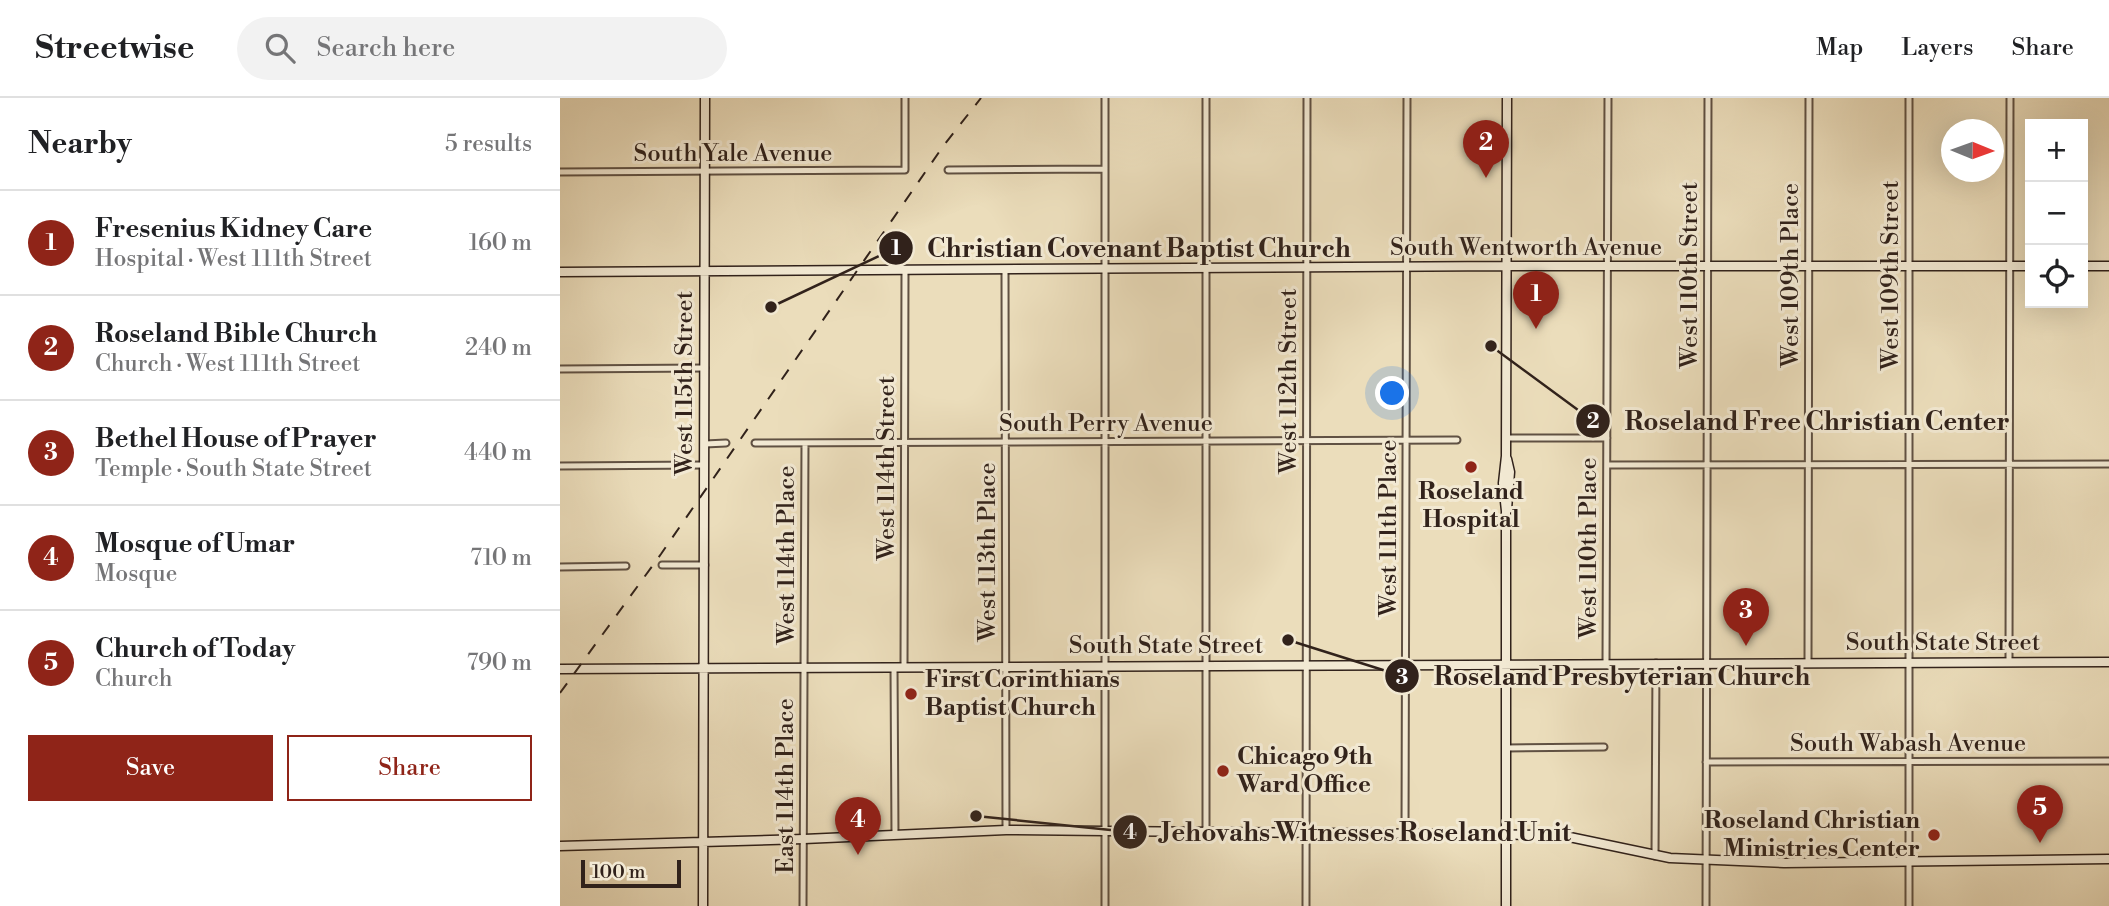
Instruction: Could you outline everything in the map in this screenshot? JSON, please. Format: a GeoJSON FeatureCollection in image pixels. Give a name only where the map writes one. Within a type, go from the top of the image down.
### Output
{"type":"FeatureCollection","features":[{"type":"Feature","properties":{"kind":"street","name":"West 115th Street"},"geometry":{"type":"LineString","coordinates":[[703,906],[705,98]]}},
{"type":"Feature","properties":{"kind":"street","name":"South Yale Avenue"},"geometry":{"type":"LineString","coordinates":[[560,172],[905,170],[905,98]]}},
{"type":"Feature","properties":{"kind":"street"},"geometry":{"type":"LineString","coordinates":[[1105,98],[1105,906]]}},
{"type":"Feature","properties":{"kind":"street"},"geometry":{"type":"LineString","coordinates":[[1206,98],[1206,832]]}},
{"type":"Feature","properties":{"kind":"street","name":"West 112th Street"},"geometry":{"type":"LineString","coordinates":[[1306,906],[1307,98]]}},
{"type":"Feature","properties":{"kind":"street","name":"West 111th Place"},"geometry":{"type":"LineString","coordinates":[[1405,834],[1407,98]]}},
{"type":"Feature","properties":{"kind":"street"},"geometry":{"type":"LineString","coordinates":[[1506,906],[1506,511],[1503,478],[1506,456],[1507,98]]}},
{"type":"Feature","properties":{"kind":"street","name":"West 110th Place"},"geometry":{"type":"LineString","coordinates":[[1606,663],[1608,98]]}},
{"type":"Feature","properties":{"kind":"street","name":"West 110th Street"},"geometry":{"type":"LineString","coordinates":[[1706,906],[1708,98]]}},
{"type":"Feature","properties":{"kind":"street","name":"West 109th Place"},"geometry":{"type":"LineString","coordinates":[[1808,663],[1809,98]]}},
{"type":"Feature","properties":{"kind":"street","name":"West 109th Street"},"geometry":{"type":"LineString","coordinates":[[1909,98],[1909,906]]}},
{"type":"Feature","properties":{"kind":"street"},"geometry":{"type":"LineString","coordinates":[[2009,662],[2010,98]]}},
{"type":"Feature","properties":{"kind":"street"},"geometry":{"type":"LineString","coordinates":[[948,170],[1105,169]]}},
{"type":"Feature","properties":{"kind":"street","name":"South Wentworth Avenue"},"geometry":{"type":"LineString","coordinates":[[560,272],[1507,266],[2025,266]]}},
{"type":"Feature","properties":{"kind":"street"},"geometry":{"type":"LineString","coordinates":[[2088,266],[2109,266]]}},
{"type":"Feature","properties":{"kind":"street","name":"West 114th Street"},"geometry":{"type":"LineString","coordinates":[[895,835],[905,270]]}},
{"type":"Feature","properties":{"kind":"street","name":"West 113th Place"},"geometry":{"type":"LineString","coordinates":[[1005,270],[1006,830]]}},
{"type":"Feature","properties":{"kind":"street"},"geometry":{"type":"LineString","coordinates":[[560,369],[705,368]]}},
{"type":"Feature","properties":{"kind":"street"},"geometry":{"type":"LineString","coordinates":[[1506,438],[1607,438]]}},
{"type":"Feature","properties":{"kind":"street","name":"South Perry Avenue"},"geometry":{"type":"LineString","coordinates":[[755,443],[1457,440]]}},
{"type":"Feature","properties":{"kind":"street"},"geometry":{"type":"LineString","coordinates":[[705,444],[726,443]]}},
{"type":"Feature","properties":{"kind":"street","name":"West 114th Place"},"geometry":{"type":"LineString","coordinates":[[804,667],[805,443]]}},
{"type":"Feature","properties":{"kind":"street"},"geometry":{"type":"LineString","coordinates":[[1606,465],[2109,464]]}},
{"type":"Feature","properties":{"kind":"street"},"geometry":{"type":"LineString","coordinates":[[560,466],[705,465]]}},
{"type":"Feature","properties":{"kind":"street"},"geometry":{"type":"LineString","coordinates":[[662,565],[705,565]]}},
{"type":"Feature","properties":{"kind":"street"},"geometry":{"type":"LineString","coordinates":[[560,567],[625,566]]}},
{"type":"Feature","properties":{"kind":"street","name":"South State Street"},"geometry":{"type":"LineString","coordinates":[[560,669],[2109,662]]}},
{"type":"Feature","properties":{"kind":"street"},"geometry":{"type":"LineString","coordinates":[[1656,663],[1656,856]]}},
{"type":"Feature","properties":{"kind":"street","name":"East 114th Place"},"geometry":{"type":"LineString","coordinates":[[803,906],[804,667]]}},
{"type":"Feature","properties":{"kind":"street"},"geometry":{"type":"LineString","coordinates":[[1506,748],[1604,747]]}},
{"type":"Feature","properties":{"kind":"street","name":"South Wabash Avenue"},"geometry":{"type":"LineString","coordinates":[[1706,762],[2109,761]]}},
{"type":"Feature","properties":{"kind":"street"},"geometry":{"type":"LineString","coordinates":[[560,846],[1006,830],[1567,836],[1656,856],[1797,863],[2109,859]]}},
{"type":"Feature","properties":{"kind":"railway"},"geometry":{"type":"LineString","coordinates":[[560,693],[661,554],[944,145],[981,98]]}},
{"type":"Feature","properties":{"kind":"place","name":"Roseland Bible Church"},"geometry":{"type":"Point","coordinates":[1486,178]}},
{"type":"Feature","properties":{"kind":"place","name":"Christian Covenant Baptist Church"},"geometry":{"type":"Point","coordinates":[771,307]}},
{"type":"Feature","properties":{"kind":"place","name":"Fresenius Kidney Care"},"geometry":{"type":"Point","coordinates":[1536,329]}},
{"type":"Feature","properties":{"kind":"place","name":"Roseland Free Christian Center"},"geometry":{"type":"Point","coordinates":[1491,346]}},
{"type":"Feature","properties":{"kind":"place","name":"Roseland Hospital"},"geometry":{"type":"Point","coordinates":[1471,467]}},
{"type":"Feature","properties":{"kind":"place","name":"Roseland Presbyterian Church"},"geometry":{"type":"Point","coordinates":[1288,640]}},
{"type":"Feature","properties":{"kind":"place","name":"Bethel House of Prayer"},"geometry":{"type":"Point","coordinates":[1746,646]}},
{"type":"Feature","properties":{"kind":"place","name":"First Corinthians Baptist Church"},"geometry":{"type":"Point","coordinates":[911,694]}},
{"type":"Feature","properties":{"kind":"place","name":"Chicago 9th Ward Office"},"geometry":{"type":"Point","coordinates":[1223,771]}},
{"type":"Feature","properties":{"kind":"place","name":"Jehovahs Witnesses Roseland Unit"},"geometry":{"type":"Point","coordinates":[976,816]}},
{"type":"Feature","properties":{"kind":"place","name":"Roseland Christian Ministries Center"},"geometry":{"type":"Point","coordinates":[1934,835]}},
{"type":"Feature","properties":{"kind":"place","name":"Church of Today"},"geometry":{"type":"Point","coordinates":[2040,843]}},
{"type":"Feature","properties":{"kind":"place","name":"Mosque of Umar"},"geometry":{"type":"Point","coordinates":[858,855]}}]}
